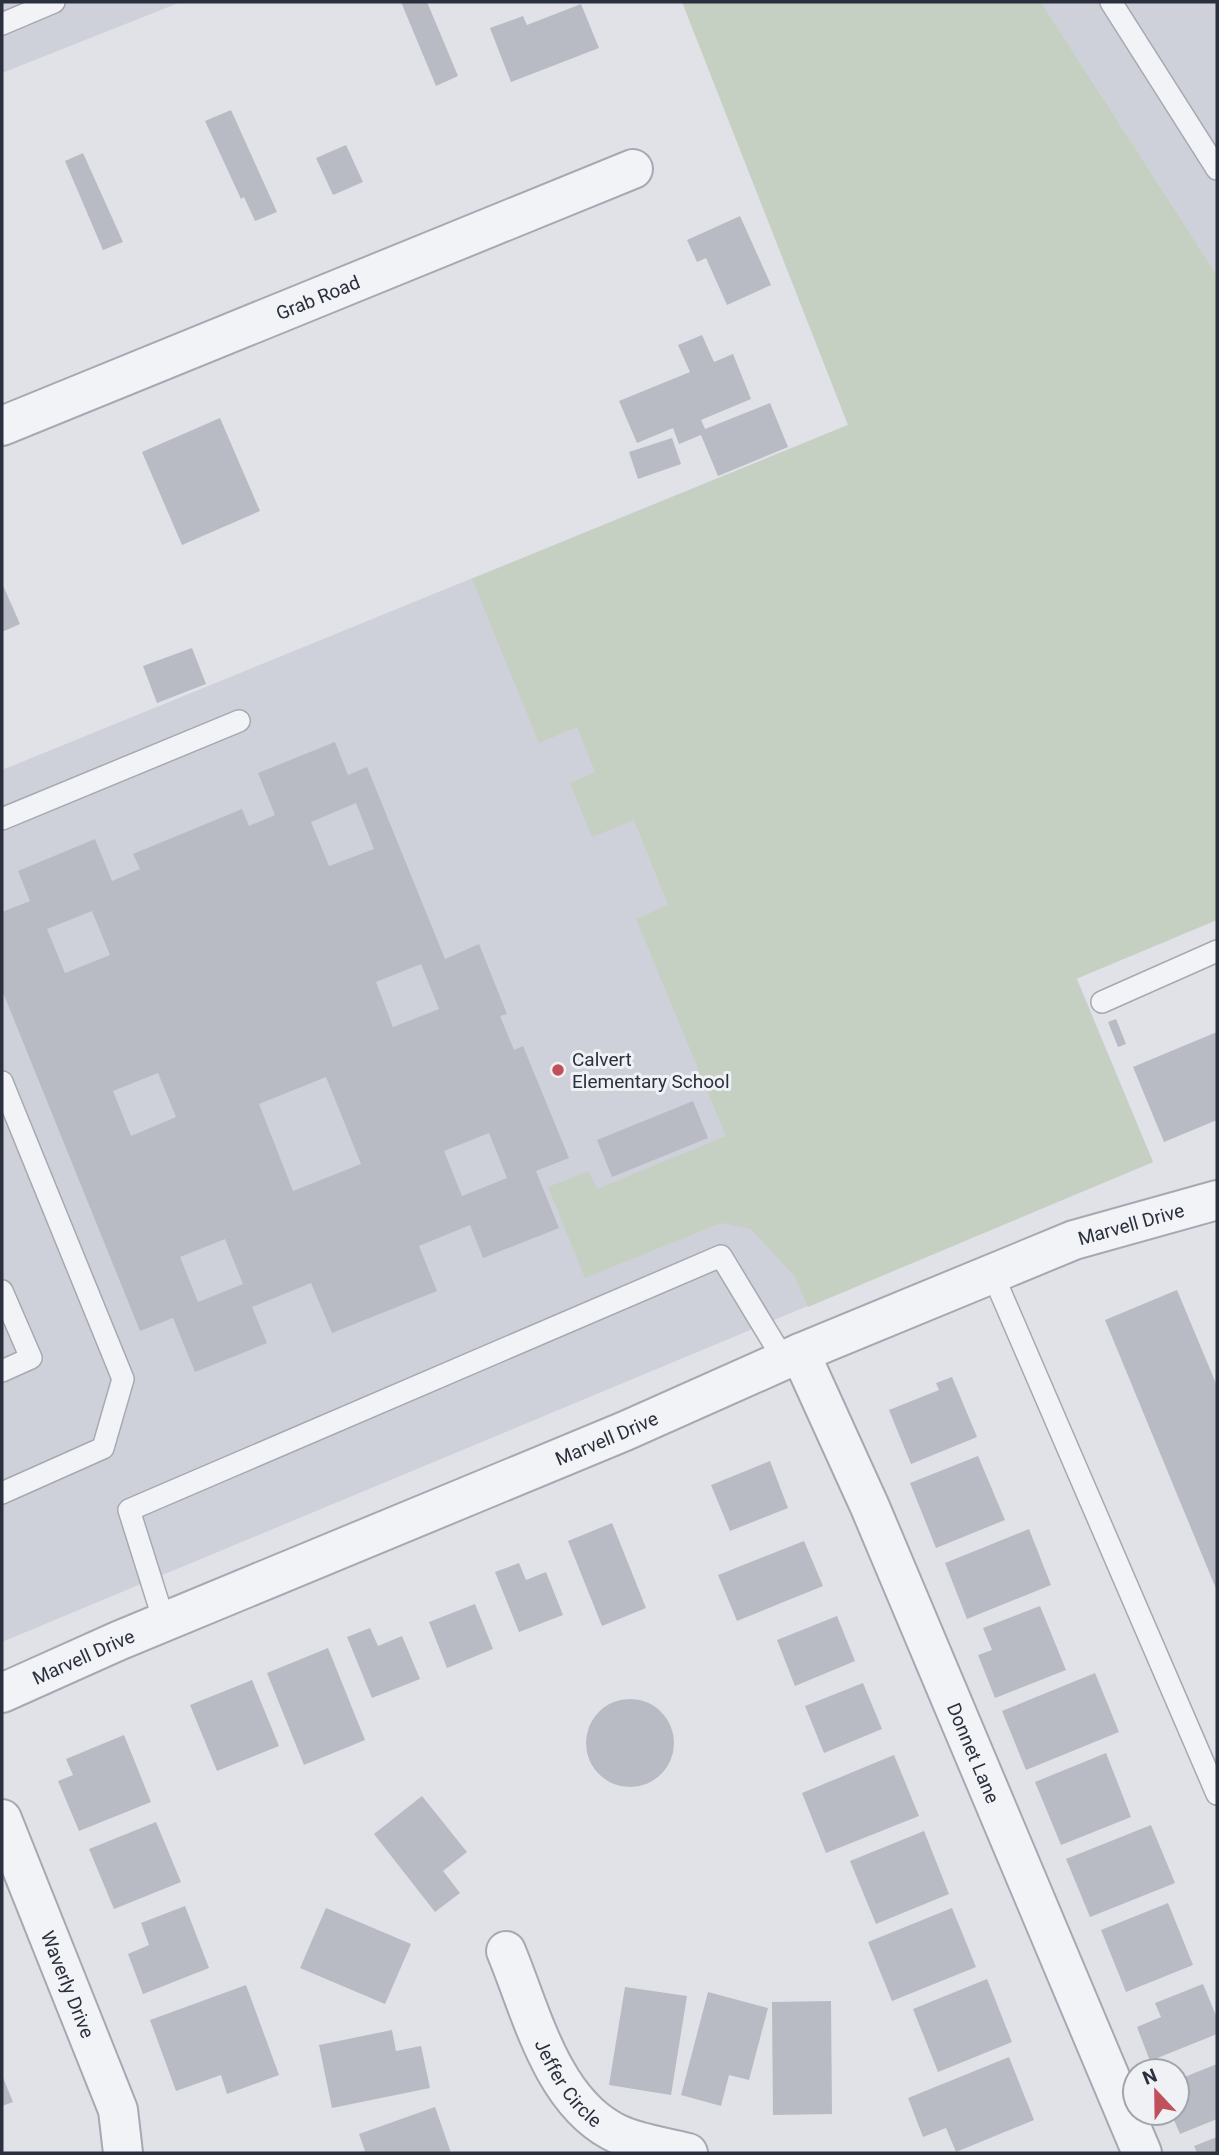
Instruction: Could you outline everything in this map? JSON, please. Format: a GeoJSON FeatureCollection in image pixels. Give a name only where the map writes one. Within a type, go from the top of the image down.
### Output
{"type":"FeatureCollection","features":[{"type":"Feature","properties":{"kind":"street","name":"Grab Road"},"geometry":{"type":"LineString","coordinates":[[2,426],[633,169]]}},
{"type":"Feature","properties":{"kind":"street","name":"Marvell Drive"},"geometry":{"type":"LineString","coordinates":[[2,1693],[164,1621],[612,1437],[792,1357],[1074,1240],[1215,1207]]}},
{"type":"Feature","properties":{"kind":"street","name":"Donnet Lane"},"geometry":{"type":"LineString","coordinates":[[792,1357],[870,1507],[1133,2151]]}},
{"type":"Feature","properties":{"kind":"street","name":"Waverly Drive"},"geometry":{"type":"LineString","coordinates":[[2,1819],[118,2110],[123,2153]]}},
{"type":"Feature","properties":{"kind":"street","name":"Jeffer Circle"},"geometry":{"type":"LineString","coordinates":[[506,1951],[561,2084],[583,2111],[613,2132],[688,2153]]}},
{"type":"Feature","properties":{"kind":"lane"},"geometry":{"type":"LineString","coordinates":[[2,24],[54,2]]}},
{"type":"Feature","properties":{"kind":"lane"},"geometry":{"type":"LineString","coordinates":[[1111,2],[1217,169]]}},
{"type":"Feature","properties":{"kind":"lane"},"geometry":{"type":"LineString","coordinates":[[2,819],[239,721]]}},
{"type":"Feature","properties":{"kind":"lane"},"geometry":{"type":"LineString","coordinates":[[1102,1002],[1217,951]]}},
{"type":"Feature","properties":{"kind":"lane"},"geometry":{"type":"LineString","coordinates":[[2,1082],[123,1379],[103,1448],[2,1493]]}},
{"type":"Feature","properties":{"kind":"lane"},"geometry":{"type":"LineString","coordinates":[[164,1621],[129,1510],[721,1256],[792,1357]]}},
{"type":"Feature","properties":{"kind":"lane"},"geometry":{"type":"LineString","coordinates":[[993,1275],[1217,1794]]}},
{"type":"Feature","properties":{"kind":"lane"},"geometry":{"type":"LineString","coordinates":[[2,1291],[31,1358],[2,1371]]}},
{"type":"Feature","properties":{"kind":"shaded area"},"geometry":{"type":"Polygon","coordinates":[[[2,2],[181,2],[2,73],[2,2]]]}},
{"type":"Feature","properties":{"kind":"shaded area"},"geometry":{"type":"Polygon","coordinates":[[[1041,2],[1217,2],[1217,275],[1041,2]]]}},
{"type":"Feature","properties":{"kind":"shaded area","name":"Calvert Elementary School"},"geometry":{"type":"Polygon","coordinates":[[[848,425],[1153,1162],[2,1642],[2,770],[848,425]]]}},
{"type":"Feature","properties":{"kind":"green space"},"geometry":{"type":"Polygon","coordinates":[[[682,2],[1041,2],[1217,275],[1217,920],[1076,979],[1153,1162],[808,1307],[795,1277],[751,1229],[721,1223],[585,1278],[548,1187],[589,1171],[597,1189],[726,1136],[636,919],[668,905],[634,820],[592,837],[570,783],[595,772],[577,727],[539,743],[472,579],[848,425],[682,2]]]}},
{"type":"Feature","properties":{"kind":"building"},"geometry":{"type":"Polygon","coordinates":[[[401,2],[427,2],[458,76],[436,86],[401,2]]]}},
{"type":"Feature","properties":{"kind":"building"},"geometry":{"type":"Polygon","coordinates":[[[581,4],[599,48],[511,82],[490,28],[523,16],[527,25],[581,4]]]}},
{"type":"Feature","properties":{"kind":"building"},"geometry":{"type":"Polygon","coordinates":[[[231,110],[277,212],[255,221],[244,197],[241,199],[205,121],[231,110]]]}},
{"type":"Feature","properties":{"kind":"building"},"geometry":{"type":"Polygon","coordinates":[[[346,145],[363,182],[333,195],[316,158],[346,145]]]}},
{"type":"Feature","properties":{"kind":"building"},"geometry":{"type":"Polygon","coordinates":[[[83,153],[123,242],[103,250],[65,161],[83,153]]]}},
{"type":"Feature","properties":{"kind":"building"},"geometry":{"type":"Polygon","coordinates":[[[740,216],[771,285],[727,305],[706,258],[697,262],[687,240],[740,216]]]}},
{"type":"Feature","properties":{"kind":"building"},"geometry":{"type":"Polygon","coordinates":[[[702,335],[714,362],[733,354],[751,399],[701,420],[705,429],[770,403],[788,447],[718,476],[701,435],[679,444],[673,428],[637,443],[619,401],[690,372],[678,345],[702,335]]]}},
{"type":"Feature","properties":{"kind":"building"},"geometry":{"type":"Polygon","coordinates":[[[220,418],[260,511],[182,545],[142,452],[220,418]]]}},
{"type":"Feature","properties":{"kind":"building"},"geometry":{"type":"Polygon","coordinates":[[[672,438],[681,464],[638,479],[629,452],[672,438]]]}},
{"type":"Feature","properties":{"kind":"building"},"geometry":{"type":"Polygon","coordinates":[[[2,583],[20,624],[2,632],[2,583]]]}},
{"type":"Feature","properties":{"kind":"building"},"geometry":{"type":"Polygon","coordinates":[[[192,648],[206,684],[157,703],[143,666],[192,648]]]}},
{"type":"Feature","properties":{"kind":"building"},"geometry":{"type":"Polygon","coordinates":[[[335,742],[348,775],[367,767],[445,959],[479,944],[507,1014],[500,1016],[514,1050],[523,1046],[569,1158],[536,1171],[559,1228],[483,1258],[470,1225],[419,1246],[437,1291],[332,1333],[311,1283],[252,1307],[267,1343],[195,1372],[173,1318],[140,1331],[2,990],[2,912],[30,901],[18,871],[95,839],[112,881],[140,869],[133,854],[242,809],[249,826],[275,815],[258,773],[335,742]],[[356,803],[311,822],[329,866],[374,849],[356,803]],[[92,911],[47,929],[65,973],[110,955],[92,911]],[[421,964],[376,982],[393,1027],[439,1009],[421,964]],[[158,1073],[113,1091],[131,1136],[176,1117],[158,1073]],[[326,1077],[259,1104],[293,1191],[361,1164],[326,1077]],[[489,1133],[444,1151],[462,1196],[507,1178],[489,1133]],[[225,1239],[180,1257],[198,1302],[243,1284],[225,1239]]]}},
{"type":"Feature","properties":{"kind":"building"},"geometry":{"type":"Polygon","coordinates":[[[1116,1019],[1126,1044],[1118,1047],[1108,1022],[1116,1019]]]}},
{"type":"Feature","properties":{"kind":"building"},"geometry":{"type":"Polygon","coordinates":[[[1217,1032],[1217,1120],[1164,1142],[1133,1067],[1217,1032]]]}},
{"type":"Feature","properties":{"kind":"building"},"geometry":{"type":"Polygon","coordinates":[[[693,1101],[708,1138],[612,1177],[597,1140],[693,1101]]]}},
{"type":"Feature","properties":{"kind":"building"},"geometry":{"type":"Polygon","coordinates":[[[1177,1290],[1217,1386],[1217,1591],[1105,1320],[1177,1290]]]}},
{"type":"Feature","properties":{"kind":"building"},"geometry":{"type":"Polygon","coordinates":[[[952,1377],[977,1437],[911,1464],[889,1410],[939,1390],[936,1383],[952,1377]]]}},
{"type":"Feature","properties":{"kind":"building"},"geometry":{"type":"Polygon","coordinates":[[[978,1456],[1005,1520],[936,1548],[910,1483],[978,1456]]]}},
{"type":"Feature","properties":{"kind":"building"},"geometry":{"type":"Polygon","coordinates":[[[770,1461],[788,1508],[730,1531],[711,1485],[770,1461]]]}},
{"type":"Feature","properties":{"kind":"building"},"geometry":{"type":"Polygon","coordinates":[[[612,1523],[646,1608],[602,1626],[568,1541],[612,1523]]]}},
{"type":"Feature","properties":{"kind":"building"},"geometry":{"type":"Polygon","coordinates":[[[1029,1529],[1051,1585],[967,1619],[945,1563],[1029,1529]]]}},
{"type":"Feature","properties":{"kind":"building"},"geometry":{"type":"Polygon","coordinates":[[[804,1541],[823,1586],[737,1621],[718,1575],[804,1541]]]}},
{"type":"Feature","properties":{"kind":"building"},"geometry":{"type":"Polygon","coordinates":[[[519,1563],[526,1580],[546,1572],[563,1615],[519,1632],[495,1572],[519,1563]]]}},
{"type":"Feature","properties":{"kind":"building"},"geometry":{"type":"Polygon","coordinates":[[[475,1604],[493,1649],[447,1668],[429,1622],[475,1604]]]}},
{"type":"Feature","properties":{"kind":"building"},"geometry":{"type":"Polygon","coordinates":[[[1040,1606],[1066,1670],[995,1698],[978,1655],[992,1650],[983,1628],[1040,1606]]]}},
{"type":"Feature","properties":{"kind":"building"},"geometry":{"type":"Polygon","coordinates":[[[837,1616],[855,1661],[795,1686],[777,1640],[837,1616]]]}},
{"type":"Feature","properties":{"kind":"building"},"geometry":{"type":"Polygon","coordinates":[[[370,1628],[378,1646],[402,1636],[420,1679],[372,1698],[347,1637],[370,1628]]]}},
{"type":"Feature","properties":{"kind":"building"},"geometry":{"type":"Polygon","coordinates":[[[328,1648],[365,1740],[304,1765],[267,1673],[328,1648]]]}},
{"type":"Feature","properties":{"kind":"building"},"geometry":{"type":"Polygon","coordinates":[[[1095,1673],[1119,1732],[1026,1770],[1002,1711],[1095,1673]]]}},
{"type":"Feature","properties":{"kind":"building"},"geometry":{"type":"Polygon","coordinates":[[[252,1680],[279,1746],[217,1771],[190,1705],[252,1680]]]}},
{"type":"Feature","properties":{"kind":"building"},"geometry":{"type":"Polygon","coordinates":[[[863,1683],[882,1729],[824,1753],[805,1706],[863,1683]]]}},
{"type":"Feature","properties":{"kind":"building"},"geometry":{"type":"Polygon","coordinates":[[[630,1699],[647,1702],[661,1712],[671,1726],[674,1743],[671,1760],[661,1774],[647,1784],[630,1787],[613,1784],[599,1774],[589,1760],[586,1743],[589,1726],[599,1712],[613,1702],[630,1699]]]}},
{"type":"Feature","properties":{"kind":"building"},"geometry":{"type":"Polygon","coordinates":[[[124,1735],[151,1802],[79,1831],[58,1781],[73,1775],[66,1759],[124,1735]]]}},
{"type":"Feature","properties":{"kind":"building"},"geometry":{"type":"Polygon","coordinates":[[[1106,1753],[1131,1817],[1061,1845],[1035,1782],[1106,1753]]]}},
{"type":"Feature","properties":{"kind":"building"},"geometry":{"type":"Polygon","coordinates":[[[894,1755],[919,1816],[826,1853],[802,1793],[894,1755]]]}},
{"type":"Feature","properties":{"kind":"building"},"geometry":{"type":"Polygon","coordinates":[[[422,1796],[467,1852],[443,1871],[460,1893],[435,1912],[374,1834],[422,1796]]]}},
{"type":"Feature","properties":{"kind":"building"},"geometry":{"type":"Polygon","coordinates":[[[156,1822],[181,1882],[114,1909],[89,1849],[156,1822]]]}},
{"type":"Feature","properties":{"kind":"building"},"geometry":{"type":"Polygon","coordinates":[[[1151,1825],[1175,1883],[1090,1917],[1066,1859],[1151,1825]]]}},
{"type":"Feature","properties":{"kind":"building"},"geometry":{"type":"Polygon","coordinates":[[[924,1831],[949,1894],[876,1924],[850,1861],[924,1831]]]}},
{"type":"Feature","properties":{"kind":"building"},"geometry":{"type":"Polygon","coordinates":[[[1168,1903],[1193,1965],[1126,1992],[1101,1930],[1168,1903]]]}},
{"type":"Feature","properties":{"kind":"building"},"geometry":{"type":"Polygon","coordinates":[[[185,1906],[209,1968],[143,1994],[128,1954],[149,1945],[141,1923],[185,1906]]]}},
{"type":"Feature","properties":{"kind":"building"},"geometry":{"type":"Polygon","coordinates":[[[326,1908],[411,1944],[385,2004],[300,1968],[326,1908]]]}},
{"type":"Feature","properties":{"kind":"building"},"geometry":{"type":"Polygon","coordinates":[[[952,1908],[976,1967],[892,2001],[868,1942],[952,1908]]]}},
{"type":"Feature","properties":{"kind":"building"},"geometry":{"type":"Polygon","coordinates":[[[987,1979],[1012,2042],[938,2072],[913,2009],[987,1979]]]}},
{"type":"Feature","properties":{"kind":"building"},"geometry":{"type":"Polygon","coordinates":[[[1203,1984],[1217,2018],[1217,2034],[1160,2057],[1148,2057],[1137,2027],[1161,2017],[1155,2003],[1203,1984]]]}},
{"type":"Feature","properties":{"kind":"building"},"geometry":{"type":"Polygon","coordinates":[[[246,1985],[279,2075],[227,2094],[221,2075],[176,2091],[150,2020],[246,1985]]]}},
{"type":"Feature","properties":{"kind":"building"},"geometry":{"type":"Polygon","coordinates":[[[625,1987],[687,1996],[671,2095],[609,2085],[625,1987]]]}},
{"type":"Feature","properties":{"kind":"building"},"geometry":{"type":"Polygon","coordinates":[[[708,1992],[768,2008],[749,2080],[729,2075],[721,2106],[681,2095],[708,1992]]]}},
{"type":"Feature","properties":{"kind":"building"},"geometry":{"type":"Polygon","coordinates":[[[831,2001],[832,2114],[773,2115],[772,2002],[831,2001]]]}},
{"type":"Feature","properties":{"kind":"building"},"geometry":{"type":"Polygon","coordinates":[[[392,2030],[396,2051],[421,2046],[430,2088],[332,2108],[319,2045],[392,2030]]]}},
{"type":"Feature","properties":{"kind":"building"},"geometry":{"type":"Polygon","coordinates":[[[1009,2057],[1034,2120],[956,2152],[946,2128],[923,2137],[908,2098],[1009,2057]]]}},
{"type":"Feature","properties":{"kind":"building"},"geometry":{"type":"Polygon","coordinates":[[[1217,2064],[1217,2119],[1180,2134],[1177,2127],[1191,2127],[1191,2074],[1217,2064]]]}},
{"type":"Feature","properties":{"kind":"building"},"geometry":{"type":"Polygon","coordinates":[[[2,2075],[13,2102],[2,2106],[2,2075]]]}},
{"type":"Feature","properties":{"kind":"building"},"geometry":{"type":"Polygon","coordinates":[[[435,2107],[451,2153],[360,2153],[365,2151],[359,2134],[435,2107]]]}},
{"type":"Feature","properties":{"kind":"building"},"geometry":{"type":"Polygon","coordinates":[[[1217,2137],[1217,2153],[1197,2153],[1194,2146],[1217,2137]]]}},
{"type":"Feature","properties":{"kind":"place","name":"Calvert Elementary School"},"geometry":{"type":"Point","coordinates":[558,1070]}}]}
